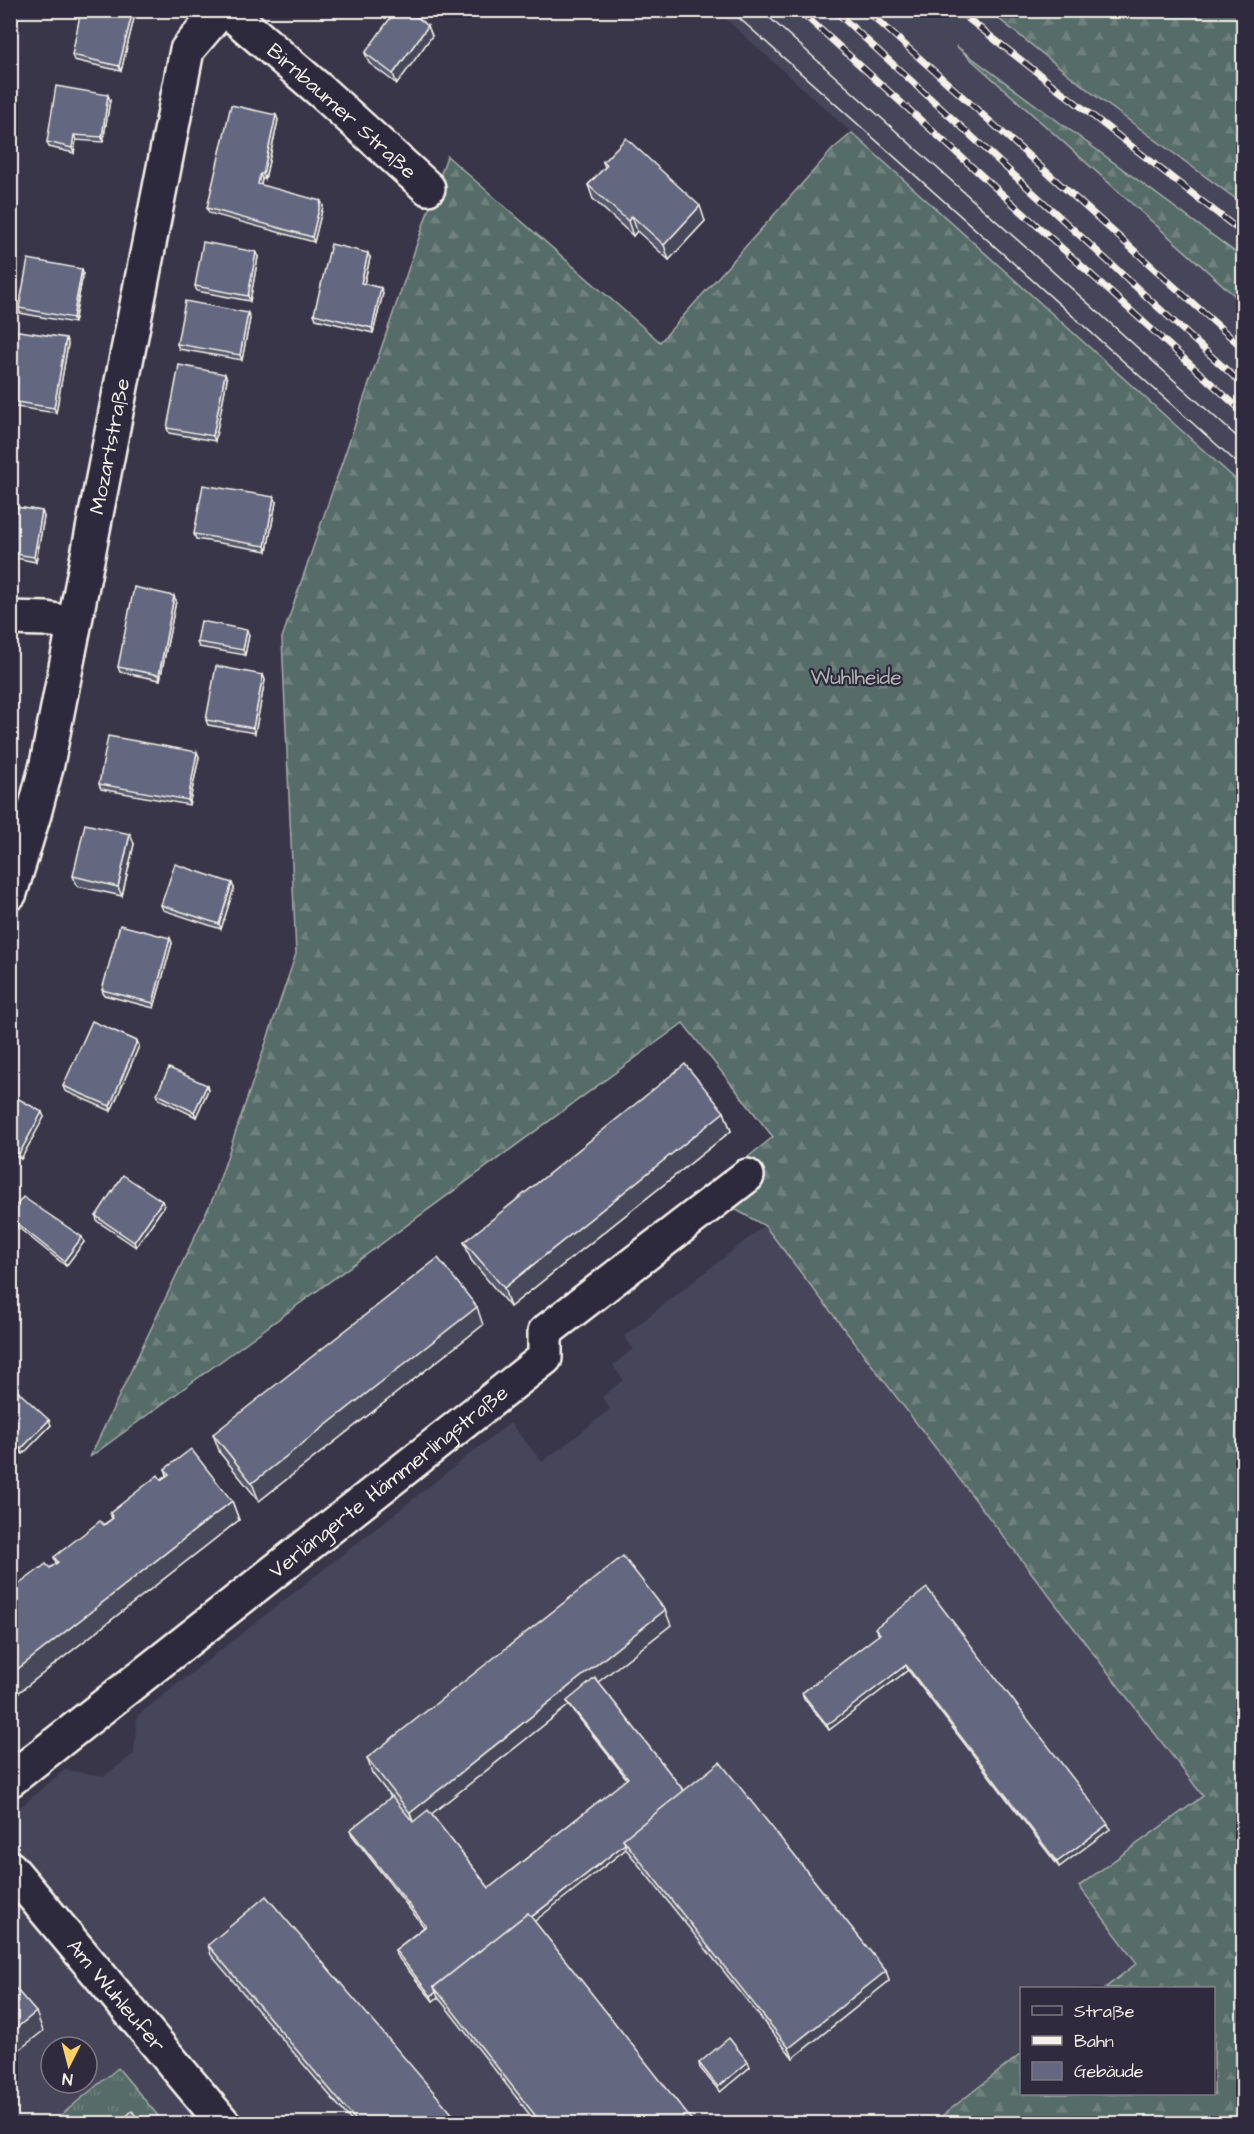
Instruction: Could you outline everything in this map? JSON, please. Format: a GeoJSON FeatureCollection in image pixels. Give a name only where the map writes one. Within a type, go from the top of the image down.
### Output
{"type":"FeatureCollection","features":[{"type":"Feature","properties":{"kind":"street","name":"Mozartstraße"},"geometry":{"type":"LineString","coordinates":[[10,892],[47,764],[187,50],[221,10]]}},
{"type":"Feature","properties":{"kind":"street","name":"Birnbaumer Straße"},"geometry":{"type":"LineString","coordinates":[[227,10],[428,188]]}},
{"type":"Feature","properties":{"kind":"street"},"geometry":{"type":"LineString","coordinates":[[10,618],[46,619],[74,624]]}},
{"type":"Feature","properties":{"kind":"street","name":"Verlängerte Hämmerlingstraße"},"geometry":{"type":"LineString","coordinates":[[10,1780],[545,1358],[545,1332],[747,1176]]}},
{"type":"Feature","properties":{"kind":"street","name":"Am Wuhleufer"},"geometry":{"type":"LineString","coordinates":[[10,1868],[224,2124]]}},
{"type":"Feature","properties":{"kind":"shaded area"},"geometry":{"type":"Polygon","coordinates":[[[717,11],[989,11],[1097,97],[1243,204],[1243,258],[963,52],[1243,303],[1243,486],[717,11]]]}},
{"type":"Feature","properties":{"kind":"shaded area"},"geometry":{"type":"Polygon","coordinates":[[[764,1226],[1203,1796],[1243,2123],[11,2124],[11,1815],[64,1770],[104,1776],[134,1754],[137,1716],[510,1423],[542,1462],[577,1436],[610,1409],[602,1397],[623,1380],[613,1365],[633,1349],[624,1336],[764,1226]]]}},
{"type":"Feature","properties":{"kind":"green space"},"geometry":{"type":"Polygon","coordinates":[[[989,11],[1243,11],[1243,204],[1097,97],[989,11]]]}},
{"type":"Feature","properties":{"kind":"green space"},"geometry":{"type":"Polygon","coordinates":[[[956,46],[1243,258],[1243,303],[956,46]]]}},
{"type":"Feature","properties":{"kind":"green space","name":"Wuhlheide"},"geometry":{"type":"Polygon","coordinates":[[[852,133],[1243,486],[1243,2123],[933,2123],[1020,2055],[1020,2095],[1215,2095],[1215,1987],[1106,1987],[1137,1963],[1079,1886],[1203,1796],[765,1226],[704,1192],[773,1137],[683,1023],[90,1457],[214,1196],[296,954],[282,638],[447,156],[660,342],[833,149],[852,133]]]}},
{"type":"Feature","properties":{"kind":"green space"},"geometry":{"type":"Polygon","coordinates":[[[118,2068],[164,2123],[60,2124],[60,2116],[85,2095],[99,2095],[99,2084],[118,2068]]]}},
{"type":"Feature","properties":{"kind":"building"},"geometry":{"type":"Polygon","coordinates":[[[81,10],[133,10],[119,66],[72,55],[81,10]]]}},
{"type":"Feature","properties":{"kind":"building"},"geometry":{"type":"Polygon","coordinates":[[[396,10],[408,10],[428,26],[393,74],[365,53],[396,10]]]}},
{"type":"Feature","properties":{"kind":"building"},"geometry":{"type":"Polygon","coordinates":[[[56,86],[108,95],[102,137],[74,135],[72,148],[47,142],[56,86]]]}},
{"type":"Feature","properties":{"kind":"building"},"geometry":{"type":"Polygon","coordinates":[[[231,105],[276,115],[263,174],[260,174],[258,184],[321,201],[312,237],[207,208],[231,105]]]}},
{"type":"Feature","properties":{"kind":"building"},"geometry":{"type":"Polygon","coordinates":[[[626,138],[700,206],[664,245],[632,216],[628,221],[588,185],[607,165],[603,162],[626,138]]]}},
{"type":"Feature","properties":{"kind":"building"},"geometry":{"type":"Polygon","coordinates":[[[203,242],[256,252],[248,296],[195,286],[203,242]]]}},
{"type":"Feature","properties":{"kind":"building"},"geometry":{"type":"Polygon","coordinates":[[[331,244],[368,253],[361,283],[381,288],[372,328],[314,314],[331,244]]]}},
{"type":"Feature","properties":{"kind":"building"},"geometry":{"type":"Polygon","coordinates":[[[28,259],[82,269],[73,318],[19,308],[28,259]]]}},
{"type":"Feature","properties":{"kind":"building"},"geometry":{"type":"Polygon","coordinates":[[[185,301],[248,313],[240,355],[177,344],[185,301]]]}},
{"type":"Feature","properties":{"kind":"building"},"geometry":{"type":"Polygon","coordinates":[[[12,330],[66,338],[54,408],[10,401],[12,330]]]}},
{"type":"Feature","properties":{"kind":"building"},"geometry":{"type":"Polygon","coordinates":[[[179,365],[225,374],[213,436],[167,428],[179,365]]]}},
{"type":"Feature","properties":{"kind":"building"},"geometry":{"type":"Polygon","coordinates":[[[203,485],[274,497],[265,546],[194,534],[203,485]]]}},
{"type":"Feature","properties":{"kind":"building"},"geometry":{"type":"Polygon","coordinates":[[[10,506],[42,511],[34,557],[10,553],[10,506]]]}},
{"type":"Feature","properties":{"kind":"building"},"geometry":{"type":"Polygon","coordinates":[[[134,587],[174,596],[159,675],[118,667],[134,587]]]}},
{"type":"Feature","properties":{"kind":"building"},"geometry":{"type":"Polygon","coordinates":[[[201,621],[247,630],[243,650],[197,642],[201,621]]]}},
{"type":"Feature","properties":{"kind":"building"},"geometry":{"type":"Polygon","coordinates":[[[216,666],[263,675],[253,728],[206,720],[216,666]]]}},
{"type":"Feature","properties":{"kind":"building"},"geometry":{"type":"Polygon","coordinates":[[[108,736],[197,752],[188,800],[99,784],[108,736]]]}},
{"type":"Feature","properties":{"kind":"building"},"geometry":{"type":"Polygon","coordinates":[[[85,824],[130,834],[118,887],[73,876],[85,824]]]}},
{"type":"Feature","properties":{"kind":"building"},"geometry":{"type":"Polygon","coordinates":[[[175,864],[232,883],[219,924],[161,905],[175,864]]]}},
{"type":"Feature","properties":{"kind":"building"},"geometry":{"type":"Polygon","coordinates":[[[120,925],[170,938],[153,1003],[102,990],[120,925]]]}},
{"type":"Feature","properties":{"kind":"building"},"geometry":{"type":"Polygon","coordinates":[[[92,1021],[137,1041],[110,1106],[63,1086],[92,1021]]]}},
{"type":"Feature","properties":{"kind":"building"},"geometry":{"type":"Polygon","coordinates":[[[685,1064],[724,1112],[504,1288],[464,1242],[685,1064]]]}},
{"type":"Feature","properties":{"kind":"building"},"geometry":{"type":"Polygon","coordinates":[[[169,1068],[207,1085],[194,1112],[157,1094],[169,1068]]]}},
{"type":"Feature","properties":{"kind":"building"},"geometry":{"type":"Polygon","coordinates":[[[10,1094],[42,1112],[19,1154],[10,1149],[10,1094]]]}},
{"type":"Feature","properties":{"kind":"building"},"geometry":{"type":"Polygon","coordinates":[[[123,1175],[162,1201],[134,1242],[96,1216],[123,1175]]]}},
{"type":"Feature","properties":{"kind":"building"},"geometry":{"type":"Polygon","coordinates":[[[23,1197],[82,1237],[64,1261],[10,1218],[10,1213],[23,1197]]]}},
{"type":"Feature","properties":{"kind":"building"},"geometry":{"type":"Polygon","coordinates":[[[438,1258],[477,1307],[252,1483],[213,1434],[438,1258]]]}},
{"type":"Feature","properties":{"kind":"building"},"geometry":{"type":"Polygon","coordinates":[[[10,1384],[49,1420],[21,1449],[10,1439],[10,1384]]]}},
{"type":"Feature","properties":{"kind":"building"},"geometry":{"type":"Polygon","coordinates":[[[191,1449],[232,1501],[10,1675],[10,1591],[46,1564],[50,1568],[58,1562],[54,1557],[100,1521],[104,1525],[113,1518],[110,1513],[158,1475],[161,1480],[169,1474],[165,1469],[191,1449]]]}},
{"type":"Feature","properties":{"kind":"building"},"geometry":{"type":"Polygon","coordinates":[[[623,1556],[665,1610],[410,1813],[367,1758],[623,1556]]]}},
{"type":"Feature","properties":{"kind":"building"},"geometry":{"type":"Polygon","coordinates":[[[927,1588],[1108,1824],[1057,1862],[906,1665],[827,1725],[802,1693],[880,1634],[875,1628],[927,1588]]]}},
{"type":"Feature","properties":{"kind":"building"},"geometry":{"type":"Polygon","coordinates":[[[595,1678],[684,1791],[623,1839],[625,1844],[531,1917],[528,1913],[434,1987],[436,1992],[431,1996],[395,1950],[426,1926],[350,1830],[392,1796],[413,1822],[428,1810],[489,1888],[628,1778],[567,1701],[595,1678]]]}},
{"type":"Feature","properties":{"kind":"building"},"geometry":{"type":"Polygon","coordinates":[[[720,1762],[886,1971],[789,2048],[623,1839],[720,1762]]]}},
{"type":"Feature","properties":{"kind":"building"},"geometry":{"type":"Polygon","coordinates":[[[266,1896],[461,2124],[359,2124],[208,1945],[266,1896]]]}},
{"type":"Feature","properties":{"kind":"building"},"geometry":{"type":"Polygon","coordinates":[[[528,1913],[693,2124],[542,2124],[434,1987],[528,1913]]]}},
{"type":"Feature","properties":{"kind":"building"},"geometry":{"type":"Polygon","coordinates":[[[10,1982],[36,2012],[10,2033],[10,1982]]]}},
{"type":"Feature","properties":{"kind":"building"},"geometry":{"type":"Polygon","coordinates":[[[729,2038],[748,2062],[718,2087],[699,2063],[729,2038]]]}},
{"type":"Feature","properties":{"kind":"building"},"geometry":{"type":"Polygon","coordinates":[[[132,2111],[142,2124],[118,2124],[132,2111]]]}},
{"type":"Feature","properties":{"kind":"tram line"},"geometry":{"type":"LineString","coordinates":[[730,10],[1244,469]]}},
{"type":"Feature","properties":{"kind":"tram line"},"geometry":{"type":"LineString","coordinates":[[761,10],[1244,443]]}},
{"type":"Feature","properties":{"kind":"railway"},"geometry":{"type":"LineString","coordinates":[[799,10],[1244,413]]}},
{"type":"Feature","properties":{"kind":"railway"},"geometry":{"type":"LineString","coordinates":[[834,10],[1244,386]]}},
{"type":"Feature","properties":{"kind":"railway"},"geometry":{"type":"LineString","coordinates":[[866,10],[1244,349]]}},
{"type":"Feature","properties":{"kind":"railway"},"geometry":{"type":"LineString","coordinates":[[957,10],[1244,234]]}}]}
